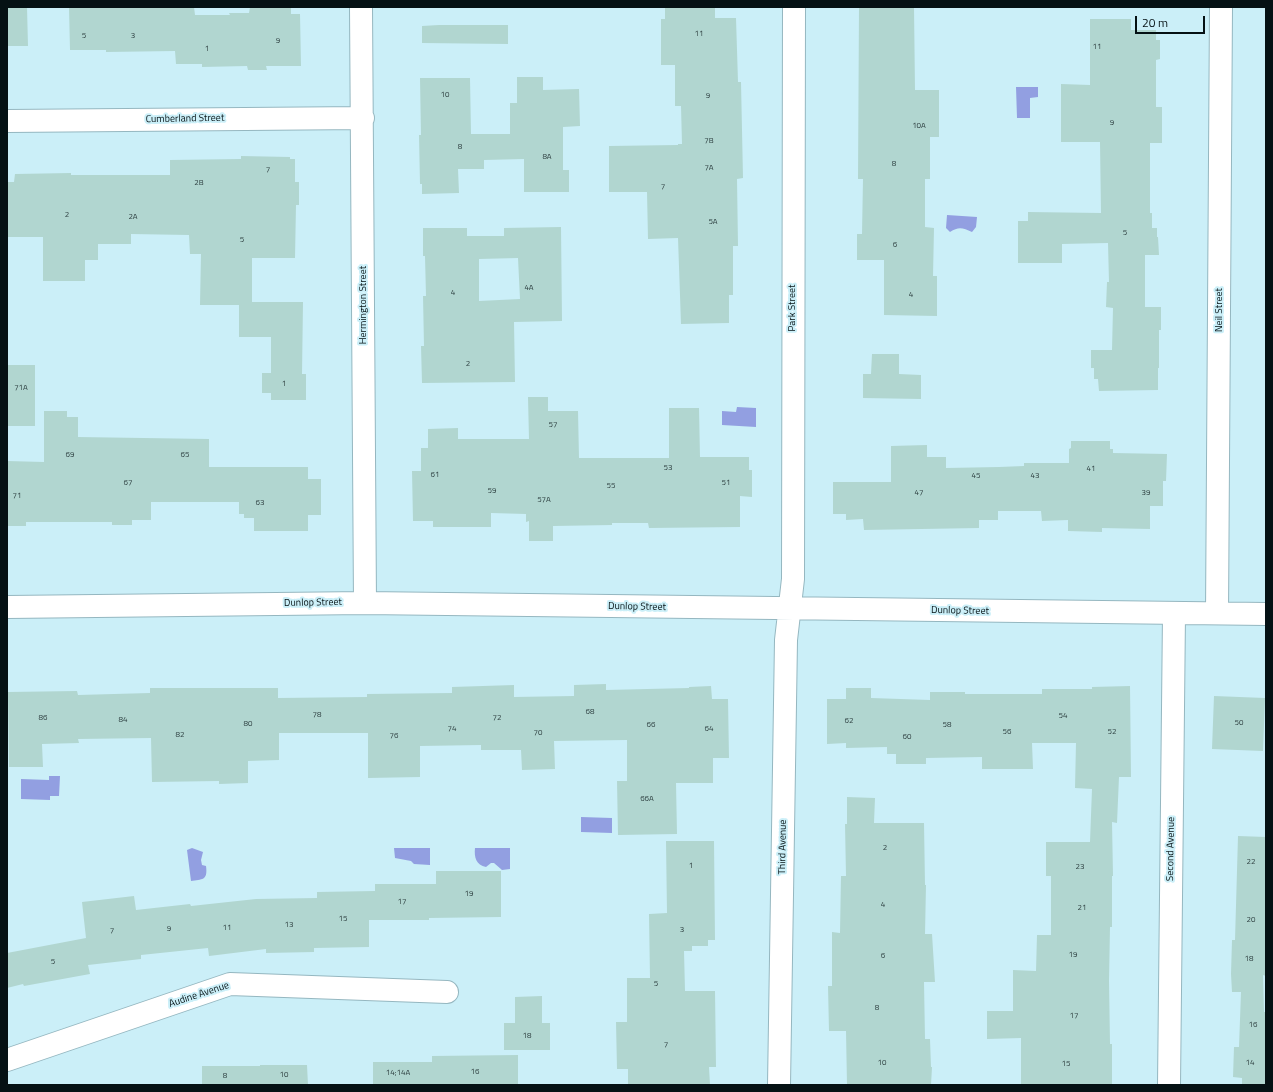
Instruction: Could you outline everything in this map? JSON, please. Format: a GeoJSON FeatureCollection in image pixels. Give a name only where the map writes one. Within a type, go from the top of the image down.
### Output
{"type":"FeatureCollection","features":[{"type":"Feature","properties":{"kind":"street","name":"Hermington Street"},"geometry":{"type":"LineString","coordinates":[[361,7],[363,118],[365,603]]}},
{"type":"Feature","properties":{"kind":"street","name":"Park Street"},"geometry":{"type":"LineString","coordinates":[[789,609],[792,579],[794,7]]}},
{"type":"Feature","properties":{"kind":"street","name":"Neil Street"},"geometry":{"type":"LineString","coordinates":[[1217,613],[1221,7]]}},
{"type":"Feature","properties":{"kind":"street","name":"Cumberland Street"},"geometry":{"type":"LineString","coordinates":[[7,121],[363,118]]}},
{"type":"Feature","properties":{"kind":"street","name":"Dunlop Street"},"geometry":{"type":"LineString","coordinates":[[7,607],[365,603],[1266,614]]}},
{"type":"Feature","properties":{"kind":"street","name":"Third Avenue"},"geometry":{"type":"LineString","coordinates":[[779,1085],[786,640],[789,609]]}},
{"type":"Feature","properties":{"kind":"street","name":"Second Avenue"},"geometry":{"type":"LineString","coordinates":[[1169,1085],[1174,614]]}},
{"type":"Feature","properties":{"kind":"street","name":"Audine Avenue"},"geometry":{"type":"LineString","coordinates":[[7,1060],[230,984],[447,992]]}},
{"type":"Feature","properties":{"kind":"water"},"geometry":{"type":"Polygon","coordinates":[[[1016,87],[1038,87],[1038,97],[1030,98],[1030,118],[1017,118],[1016,87]]]}},
{"type":"Feature","properties":{"kind":"water"},"geometry":{"type":"Polygon","coordinates":[[[947,215],[977,217],[976,227],[972,232],[961,228],[950,232],[946,228],[947,215]]]}},
{"type":"Feature","properties":{"kind":"water"},"geometry":{"type":"Polygon","coordinates":[[[737,407],[756,408],[756,427],[722,425],[722,411],[736,412],[737,407]]]}},
{"type":"Feature","properties":{"kind":"water"},"geometry":{"type":"Polygon","coordinates":[[[49,776],[60,776],[59,796],[50,796],[50,800],[21,799],[21,779],[49,780],[49,776]]]}},
{"type":"Feature","properties":{"kind":"water"},"geometry":{"type":"Polygon","coordinates":[[[581,817],[612,818],[612,833],[581,832],[581,817]]]}},
{"type":"Feature","properties":{"kind":"water"},"geometry":{"type":"Polygon","coordinates":[[[192,848],[203,852],[201,860],[202,865],[206,866],[206,874],[205,877],[201,879],[191,881],[187,850],[192,848]]]}},
{"type":"Feature","properties":{"kind":"water"},"geometry":{"type":"Polygon","coordinates":[[[394,848],[430,848],[430,865],[414,864],[411,861],[395,858],[394,848]]]}},
{"type":"Feature","properties":{"kind":"water"},"geometry":{"type":"Polygon","coordinates":[[[475,848],[510,848],[510,869],[502,870],[494,863],[491,863],[486,867],[483,866],[476,860],[475,848]]]}},
{"type":"Feature","properties":{"kind":"building"},"geometry":{"type":"Polygon","coordinates":[[[7,7],[27,7],[28,46],[7,46],[7,7]]]}},
{"type":"Feature","properties":{"kind":"building"},"geometry":{"type":"Polygon","coordinates":[[[69,7],[194,7],[195,15],[230,15],[229,13],[249,13],[250,7],[291,7],[291,14],[300,14],[301,66],[266,66],[267,70],[248,70],[247,66],[202,67],[202,64],[176,64],[175,51],[106,52],[106,50],[70,50],[69,7]]]}},
{"type":"Feature","properties":{"kind":"building"},"geometry":{"type":"Polygon","coordinates":[[[715,7],[715,18],[736,18],[738,82],[741,82],[743,178],[737,179],[738,246],[733,246],[733,295],[729,295],[729,323],[681,324],[678,238],[648,239],[647,192],[609,192],[609,146],[682,144],[681,106],[675,106],[675,65],[661,65],[661,19],[665,19],[665,8],[715,7]]]}},
{"type":"Feature","properties":{"kind":"building"},"geometry":{"type":"Polygon","coordinates":[[[859,7],[914,7],[915,90],[939,90],[939,137],[930,137],[930,179],[925,179],[925,227],[934,228],[933,276],[937,276],[937,316],[884,315],[884,260],[857,260],[857,234],[862,234],[863,179],[858,179],[859,7]]]}},
{"type":"Feature","properties":{"kind":"building"},"geometry":{"type":"Polygon","coordinates":[[[1090,19],[1131,19],[1131,30],[1156,30],[1156,40],[1160,40],[1160,59],[1156,60],[1156,107],[1162,107],[1162,143],[1150,143],[1150,213],[1152,213],[1152,228],[1157,228],[1159,255],[1145,255],[1145,307],[1161,307],[1158,390],[1099,391],[1098,379],[1094,379],[1094,368],[1091,368],[1091,350],[1112,350],[1113,308],[1106,307],[1107,282],[1109,282],[1108,243],[1062,244],[1062,263],[1018,263],[1018,221],[1028,221],[1028,212],[1101,213],[1100,142],[1061,142],[1061,84],[1090,85],[1090,19]]]}},
{"type":"Feature","properties":{"kind":"building"},"geometry":{"type":"Polygon","coordinates":[[[508,25],[508,44],[422,43],[422,26],[508,25]]]}},
{"type":"Feature","properties":{"kind":"building"},"geometry":{"type":"Polygon","coordinates":[[[517,77],[543,77],[543,90],[579,89],[580,126],[563,127],[563,170],[569,170],[569,192],[524,192],[524,159],[484,160],[484,169],[458,169],[459,193],[422,194],[422,184],[420,184],[419,135],[421,135],[420,78],[470,78],[471,134],[510,134],[510,103],[517,103],[517,77]]]}},
{"type":"Feature","properties":{"kind":"building"},"geometry":{"type":"Polygon","coordinates":[[[241,156],[290,157],[290,159],[295,159],[295,182],[299,182],[299,205],[296,205],[295,258],[252,258],[252,302],[303,302],[302,374],[306,374],[306,400],[271,400],[271,393],[262,393],[262,373],[271,373],[271,337],[239,337],[239,305],[200,305],[201,254],[190,254],[189,235],[131,234],[131,244],[98,244],[98,260],[85,260],[85,281],[43,281],[43,237],[7,237],[7,182],[14,182],[15,174],[71,173],[71,175],[170,175],[170,160],[241,159],[241,156]]]}},
{"type":"Feature","properties":{"kind":"building"},"geometry":{"type":"Polygon","coordinates":[[[561,227],[562,321],[514,322],[515,382],[422,383],[421,346],[424,346],[423,296],[426,296],[425,256],[423,256],[423,228],[467,228],[467,236],[504,236],[504,228],[561,227]],[[518,258],[479,259],[479,301],[520,299],[518,258]]]}},
{"type":"Feature","properties":{"kind":"building"},"geometry":{"type":"Polygon","coordinates":[[[872,354],[899,354],[899,374],[921,375],[921,399],[863,398],[863,374],[871,374],[872,354]]]}},
{"type":"Feature","properties":{"kind":"building"},"geometry":{"type":"Polygon","coordinates":[[[7,365],[35,365],[35,426],[7,426],[7,365]]]}},
{"type":"Feature","properties":{"kind":"building"},"geometry":{"type":"Polygon","coordinates":[[[528,397],[548,397],[548,411],[578,411],[579,458],[669,458],[669,408],[699,408],[700,457],[749,457],[749,470],[752,470],[752,497],[740,496],[740,527],[649,528],[648,523],[553,526],[553,541],[529,541],[529,521],[526,522],[526,514],[491,513],[491,527],[433,527],[433,521],[413,521],[412,471],[421,471],[421,448],[428,448],[428,429],[458,428],[458,439],[529,439],[528,397]]]}},
{"type":"Feature","properties":{"kind":"building"},"geometry":{"type":"Polygon","coordinates":[[[44,411],[67,411],[67,417],[78,417],[78,437],[209,439],[209,467],[308,467],[308,479],[321,479],[321,515],[308,515],[308,531],[254,531],[254,518],[244,518],[244,514],[239,514],[239,502],[151,502],[151,520],[132,520],[132,525],[112,525],[112,522],[26,522],[26,526],[7,526],[7,461],[44,462],[44,411]]]}},
{"type":"Feature","properties":{"kind":"building"},"geometry":{"type":"Polygon","coordinates":[[[1071,441],[1110,441],[1110,449],[1113,449],[1113,453],[1167,454],[1166,481],[1163,481],[1163,506],[1150,506],[1150,529],[1102,528],[1102,532],[1068,531],[1068,520],[1042,521],[1041,511],[998,511],[998,520],[979,520],[979,528],[864,530],[863,519],[846,520],[846,514],[833,514],[833,482],[891,482],[891,446],[927,445],[927,457],[946,457],[946,468],[999,467],[1024,466],[1024,463],[1069,463],[1069,449],[1071,448],[1071,441]]]}},
{"type":"Feature","properties":{"kind":"building"},"geometry":{"type":"Polygon","coordinates":[[[606,684],[606,690],[711,686],[712,699],[728,699],[729,758],[713,758],[713,783],[676,783],[677,834],[618,835],[617,781],[627,781],[627,740],[554,741],[555,769],[522,770],[521,750],[481,750],[481,745],[420,746],[420,777],[368,778],[368,733],[279,733],[279,760],[248,761],[248,783],[219,784],[219,781],[152,782],[151,738],[78,739],[79,743],[42,744],[43,767],[9,767],[8,692],[77,691],[78,695],[150,693],[150,688],[278,688],[278,698],[367,697],[367,694],[452,693],[452,687],[514,685],[514,697],[574,696],[574,685],[606,684]]]}},
{"type":"Feature","properties":{"kind":"building"},"geometry":{"type":"Polygon","coordinates":[[[1130,686],[1131,777],[1119,777],[1117,823],[1112,822],[1113,876],[1109,981],[1112,1084],[1021,1085],[1021,1038],[987,1039],[987,1011],[1013,1011],[1013,970],[1036,971],[1037,935],[1051,935],[1051,876],[1046,876],[1046,842],[1090,842],[1092,789],[1075,788],[1076,743],[1032,743],[1033,769],[982,769],[982,757],[926,758],[926,764],[896,764],[896,754],[887,754],[887,747],[846,748],[846,743],[827,744],[827,699],[846,699],[846,688],[871,688],[871,698],[930,700],[930,692],[965,692],[965,694],[1042,694],[1042,689],[1092,689],[1092,687],[1130,686]]]}},
{"type":"Feature","properties":{"kind":"building"},"geometry":{"type":"Polygon","coordinates":[[[1214,696],[1265,698],[1263,751],[1212,749],[1214,696]]]}},
{"type":"Feature","properties":{"kind":"building"},"geometry":{"type":"Polygon","coordinates":[[[847,797],[875,798],[874,823],[924,823],[926,885],[925,934],[932,934],[935,982],[924,982],[925,1039],[930,1039],[932,1067],[931,1085],[847,1085],[846,1031],[829,1031],[828,986],[832,986],[832,932],[840,933],[841,876],[846,876],[845,824],[847,824],[847,797]]]}},
{"type":"Feature","properties":{"kind":"building"},"geometry":{"type":"Polygon","coordinates":[[[1238,836],[1266,837],[1266,976],[1263,975],[1264,1012],[1266,1012],[1266,1085],[1242,1085],[1242,1078],[1233,1077],[1234,1047],[1239,1047],[1241,992],[1232,992],[1231,974],[1232,940],[1235,940],[1238,836]]]}},
{"type":"Feature","properties":{"kind":"building"},"geometry":{"type":"Polygon","coordinates":[[[666,841],[714,841],[715,940],[708,940],[708,946],[692,946],[692,951],[684,951],[685,991],[715,991],[716,1067],[709,1067],[710,1085],[628,1085],[628,1069],[617,1069],[616,1022],[627,1022],[627,978],[650,978],[649,914],[667,913],[666,841]]]}},
{"type":"Feature","properties":{"kind":"building"},"geometry":{"type":"Polygon","coordinates":[[[436,871],[501,871],[501,917],[429,918],[429,920],[369,920],[369,947],[314,948],[314,952],[266,953],[266,949],[209,956],[208,948],[141,955],[141,959],[88,965],[90,974],[24,986],[23,984],[7,988],[7,953],[86,938],[82,902],[134,896],[136,910],[256,899],[317,898],[317,892],[375,891],[375,884],[436,884],[436,871]]]}},
{"type":"Feature","properties":{"kind":"building"},"geometry":{"type":"Polygon","coordinates":[[[542,996],[542,1023],[550,1023],[550,1050],[504,1050],[504,1023],[515,1023],[515,997],[542,996]]]}},
{"type":"Feature","properties":{"kind":"building"},"geometry":{"type":"Polygon","coordinates":[[[518,1055],[518,1085],[373,1085],[373,1062],[432,1062],[432,1056],[518,1055]]]}},
{"type":"Feature","properties":{"kind":"building"},"geometry":{"type":"Polygon","coordinates":[[[307,1065],[308,1085],[202,1085],[202,1066],[307,1065]]]}}]}
